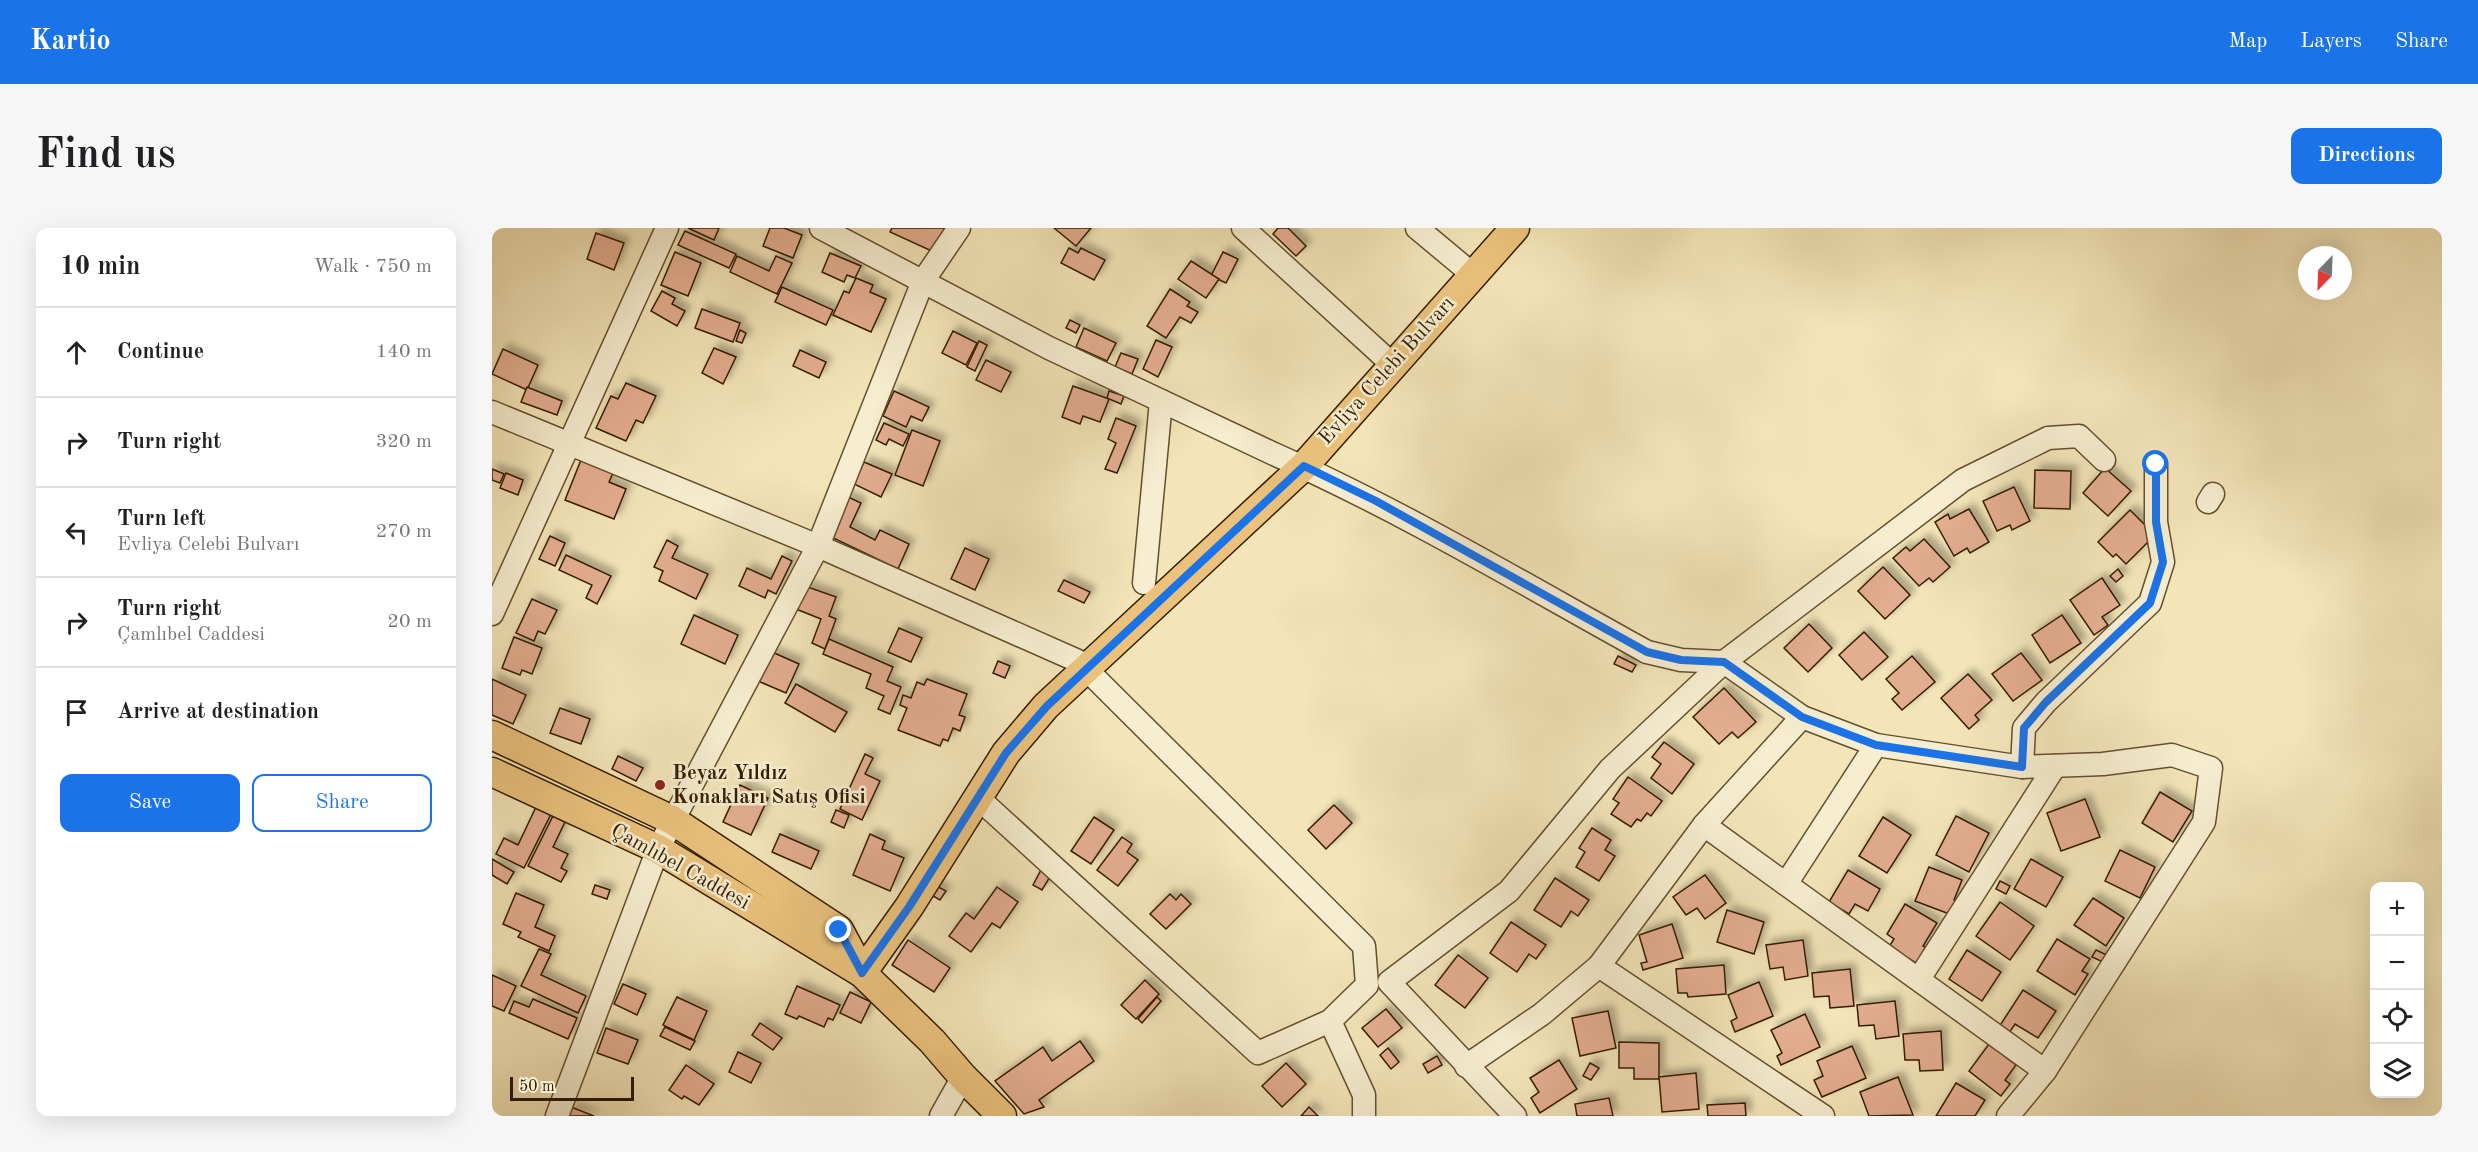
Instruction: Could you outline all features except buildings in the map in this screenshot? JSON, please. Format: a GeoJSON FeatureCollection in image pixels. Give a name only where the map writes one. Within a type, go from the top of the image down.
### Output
{"type":"FeatureCollection","features":[{"type":"Feature","properties":{"kind":"main road","name":"Evliya Celebi Bulvarı"},"geometry":{"type":"LineString","coordinates":[[862,973],[909,907],[1006,753],[1047,706],[1304,466],[1515,228]]}},
{"type":"Feature","properties":{"kind":"main road","name":"Çamlıbel Caddesi"},"geometry":{"type":"LineString","coordinates":[[492,735],[672,820],[839,930],[862,973]]}},
{"type":"Feature","properties":{"kind":"main road","name":"Çamlıbel Caddesi"},"geometry":{"type":"LineString","coordinates":[[492,772],[658,849],[862,973],[932,1041],[963,1077],[1002,1116]]}},
{"type":"Feature","properties":{"kind":"street"},"geometry":{"type":"LineString","coordinates":[[492,614],[667,228]]}},
{"type":"Feature","properties":{"kind":"street"},"geometry":{"type":"LineString","coordinates":[[821,228],[1049,348],[1376,501],[1647,652],[1681,660],[1724,662],[1802,717],[1876,745],[2022,767],[2103,764],[2172,755],[2211,768],[2204,822],[2045,1071],[2008,1116]]}},
{"type":"Feature","properties":{"kind":"street"},"geometry":{"type":"LineString","coordinates":[[556,1116],[658,849],[818,546],[922,281],[959,228]]}},
{"type":"Feature","properties":{"kind":"street"},"geometry":{"type":"LineString","coordinates":[[1243,228],[1393,365]]}},
{"type":"Feature","properties":{"kind":"street"},"geometry":{"type":"LineString","coordinates":[[1417,228],[1465,268]]}},
{"type":"Feature","properties":{"kind":"street"},"geometry":{"type":"LineString","coordinates":[[1144,583],[1161,401]]}},
{"type":"Feature","properties":{"kind":"street"},"geometry":{"type":"LineString","coordinates":[[492,412],[818,546],[1078,661],[1364,946],[1367,985],[1330,1021],[1258,1053],[977,797]]}},
{"type":"Feature","properties":{"kind":"street"},"geometry":{"type":"LineString","coordinates":[[1515,1116],[1389,982],[1509,891],[1611,769],[1724,662],[1963,480],[2048,438],[2079,436],[2104,460]]}},
{"type":"Feature","properties":{"kind":"street"},"geometry":{"type":"LineString","coordinates":[[2022,767],[2024,728],[2046,702],[2150,603],[2163,562],[2156,522],[2156,464]]}},
{"type":"Feature","properties":{"kind":"street"},"geometry":{"type":"LineString","coordinates":[[1466,1066],[1542,1014],[1599,966],[1704,825],[1802,717]]}},
{"type":"Feature","properties":{"kind":"street"},"geometry":{"type":"LineString","coordinates":[[1786,884],[1876,745]]}},
{"type":"Feature","properties":{"kind":"street"},"geometry":{"type":"LineString","coordinates":[[1918,979],[2055,766]]}},
{"type":"Feature","properties":{"kind":"street"},"geometry":{"type":"LineString","coordinates":[[1704,825],[2045,1071]]}},
{"type":"Feature","properties":{"kind":"street"},"geometry":{"type":"LineString","coordinates":[[1599,966],[1823,1116]]}},
{"type":"Feature","properties":{"kind":"street"},"geometry":{"type":"LineString","coordinates":[[1330,1021],[1364,1095],[1364,1116]]}},
{"type":"Feature","properties":{"kind":"street"},"geometry":{"type":"LineString","coordinates":[[941,1116],[963,1077]]}},
{"type":"Feature","properties":{"kind":"place","name":"Beyaz Yıldız Konakları Satış Ofisi"},"geometry":{"type":"Point","coordinates":[660,785]}},
{"type":"Feature","properties":{"kind":"route"},"geometry":{"type":"LineString","coordinates":[[839,930],[862,973],[909,907],[1006,753],[1047,706],[1304,466],[1376,501],[1647,652],[1681,660],[1724,662],[1802,717],[1876,745],[2022,767],[2024,728],[2046,702],[2150,603],[2163,562],[2156,522],[2156,464]]}}]}
